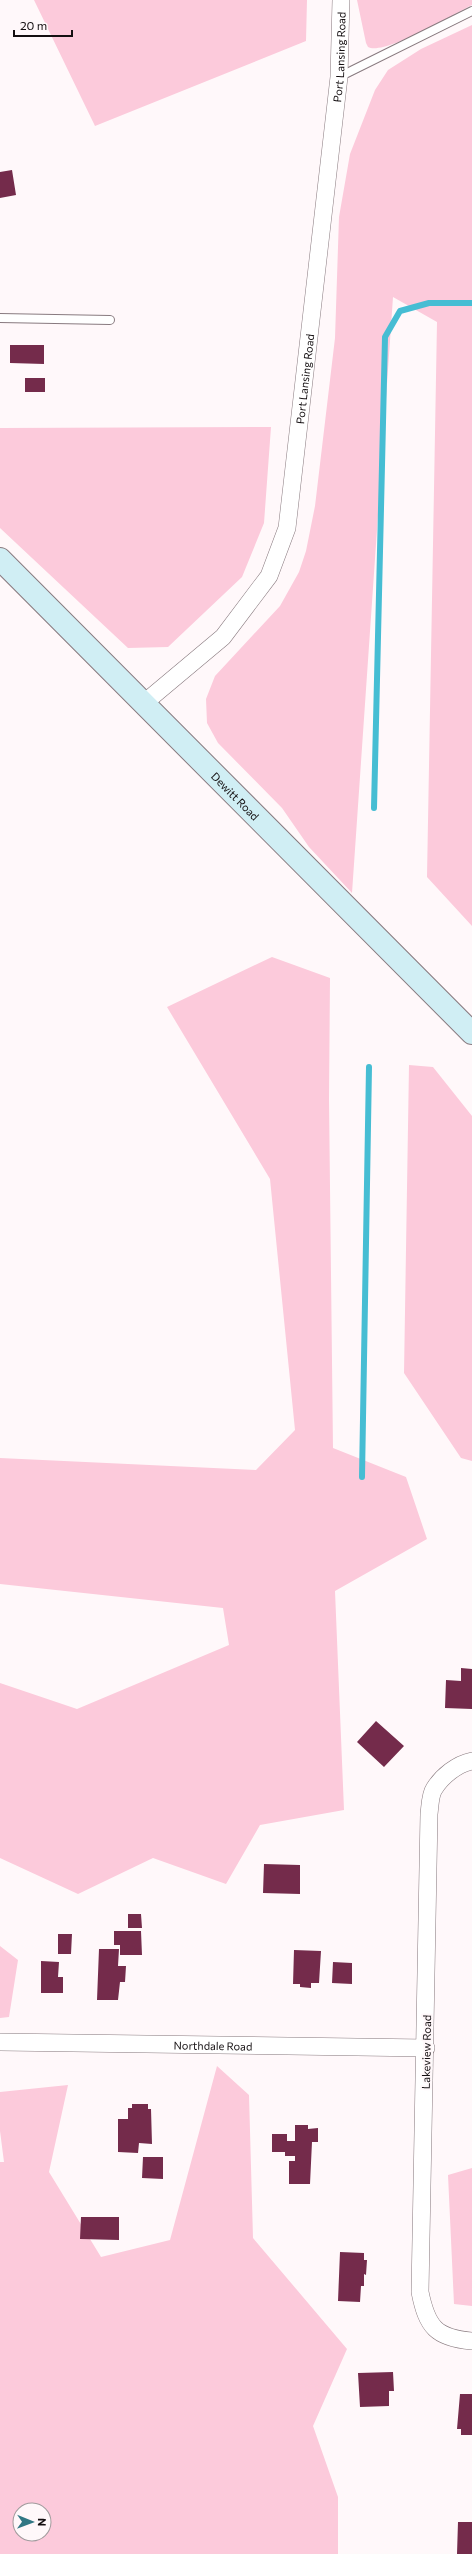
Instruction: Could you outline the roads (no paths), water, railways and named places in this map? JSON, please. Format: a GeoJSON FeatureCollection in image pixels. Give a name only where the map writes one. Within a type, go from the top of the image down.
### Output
{"type":"FeatureCollection","features":[{"type":"Feature","properties":{"kind":"street","name":"Port Lansing Road"},"geometry":{"type":"LineString","coordinates":[[144,704],[223,637],[269,576],[287,528],[339,77],[341,0]]}},
{"type":"Feature","properties":{"kind":"street","name":"Dewitt Road"},"geometry":{"type":"LineString","coordinates":[[0,559],[472,1033]]}},
{"type":"Feature","properties":{"kind":"street","name":"Lakeview Road"},"geometry":{"type":"LineString","coordinates":[[472,1761],[464,1762],[446,1774],[434,1790],[429,1814],[426,2048],[420,2292],[425,2314],[436,2332],[456,2340],[472,2341]]}},
{"type":"Feature","properties":{"kind":"street","name":"Northdale Road"},"geometry":{"type":"LineString","coordinates":[[0,2042],[426,2048]]}},
{"type":"Feature","properties":{"kind":"lane"},"geometry":{"type":"LineString","coordinates":[[339,77],[472,11]]}},
{"type":"Feature","properties":{"kind":"lane"},"geometry":{"type":"LineString","coordinates":[[0,318],[110,320]]}},
{"type":"Feature","properties":{"kind":"waterway"},"geometry":{"type":"LineString","coordinates":[[374,808],[385,337],[400,311],[429,303],[472,303]]}},
{"type":"Feature","properties":{"kind":"waterway"},"geometry":{"type":"LineString","coordinates":[[362,1477],[369,1067]]}}]}
